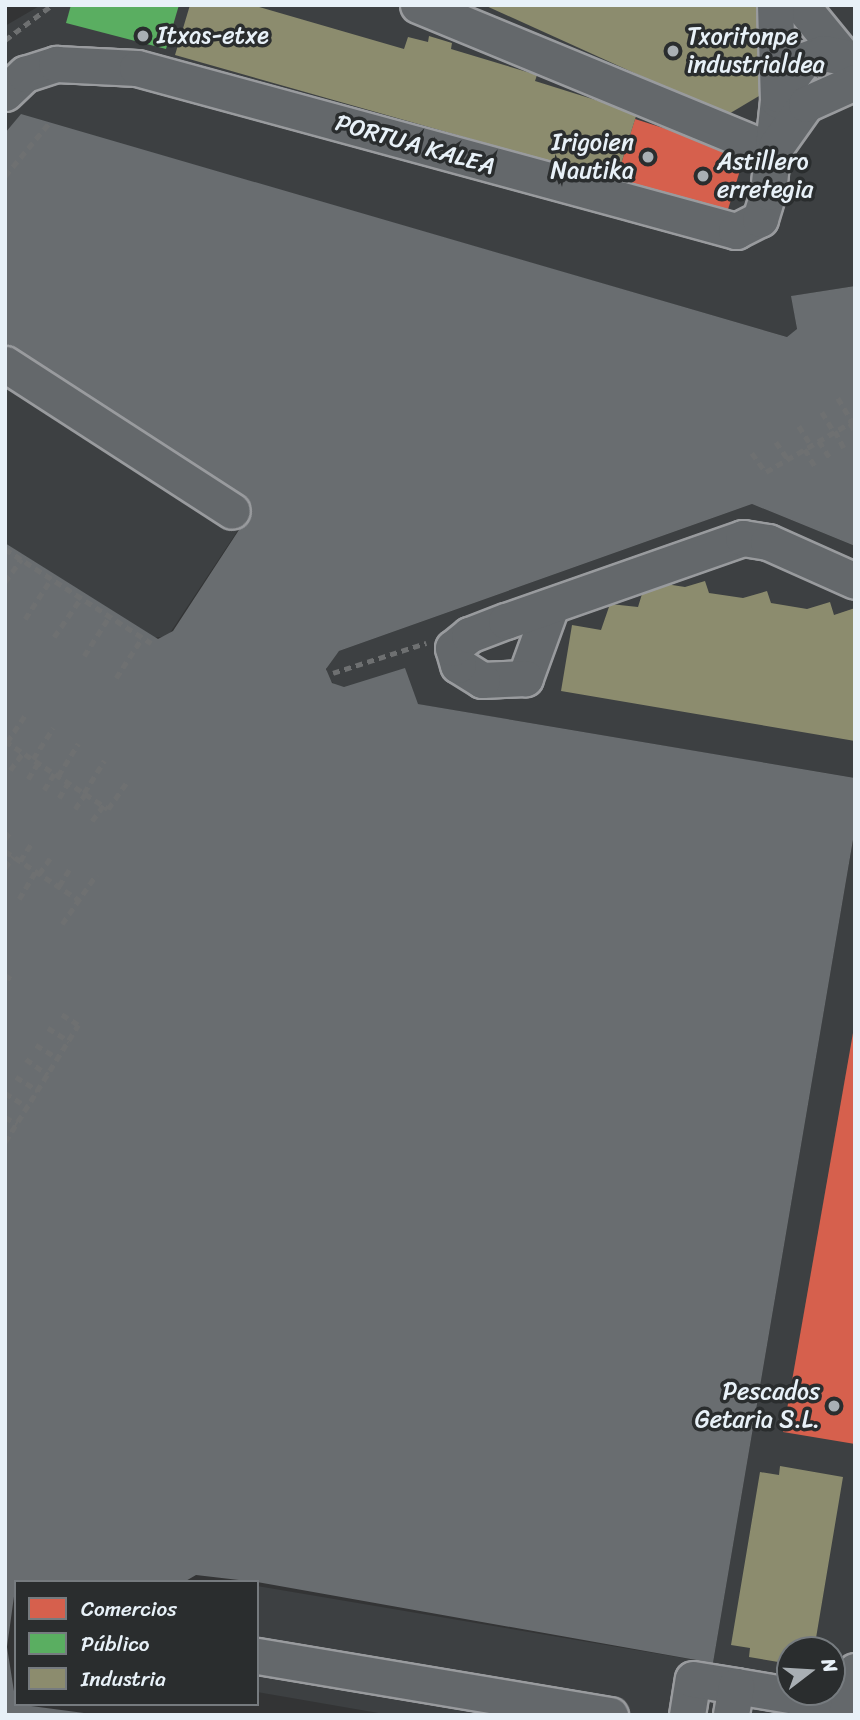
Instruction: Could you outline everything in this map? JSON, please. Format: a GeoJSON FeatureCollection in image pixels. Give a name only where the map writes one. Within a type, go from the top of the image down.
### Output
{"type":"FeatureCollection","features":[{"type":"Feature","properties":{"kind":"street"},"geometry":{"type":"LineString","coordinates":[[418,5],[774,152],[800,109],[851,70]]}},
{"type":"Feature","properties":{"kind":"street","name":"PORTUA KALEA"},"geometry":{"type":"LineString","coordinates":[[12,75],[79,62],[153,71],[724,232],[746,229],[760,219],[774,152],[778,94],[775,5]]}},
{"type":"Feature","properties":{"kind":"street"},"geometry":{"type":"LineString","coordinates":[[801,5],[851,70]]}},
{"type":"Feature","properties":{"kind":"street"},"geometry":{"type":"LineString","coordinates":[[778,94],[804,60],[823,53],[851,70]]}},
{"type":"Feature","properties":{"kind":"street"},"geometry":{"type":"LineString","coordinates":[[5,364],[232,511]]}},
{"type":"Feature","properties":{"kind":"street"},"geometry":{"type":"LineString","coordinates":[[551,606],[525,678],[467,675],[453,656],[455,645],[551,606],[748,537],[855,581]]}},
{"type":"Feature","properties":{"kind":"street"},"geometry":{"type":"LineString","coordinates":[[259,1656],[610,1715]]}},
{"type":"Feature","properties":{"kind":"street"},"geometry":{"type":"LineString","coordinates":[[687,1715],[693,1679],[734,1701],[847,1710],[855,1671]]}},
{"type":"Feature","properties":{"kind":"path"},"geometry":{"type":"LineString","coordinates":[[5,40],[52,5]]}},
{"type":"Feature","properties":{"kind":"path"},"geometry":{"type":"LineString","coordinates":[[5,177],[49,122]]}},
{"type":"Feature","properties":{"kind":"path"},"geometry":{"type":"LineString","coordinates":[[838,398],[855,431]]}},
{"type":"Feature","properties":{"kind":"path"},"geometry":{"type":"LineString","coordinates":[[822,412],[844,448]]}},
{"type":"Feature","properties":{"kind":"path"},"geometry":{"type":"LineString","coordinates":[[752,453],[766,472],[852,421]]}},
{"type":"Feature","properties":{"kind":"path"},"geometry":{"type":"LineString","coordinates":[[799,426],[811,446]]}},
{"type":"Feature","properties":{"kind":"path"},"geometry":{"type":"LineString","coordinates":[[819,441],[830,458]]}},
{"type":"Feature","properties":{"kind":"path"},"geometry":{"type":"LineString","coordinates":[[776,442],[788,459]]}},
{"type":"Feature","properties":{"kind":"path"},"geometry":{"type":"LineString","coordinates":[[805,449],[815,466]]}},
{"type":"Feature","properties":{"kind":"path"},"geometry":{"type":"LineString","coordinates":[[5,549],[151,643]]}},
{"type":"Feature","properties":{"kind":"path"},"geometry":{"type":"LineString","coordinates":[[5,582],[21,559]]}},
{"type":"Feature","properties":{"kind":"path"},"geometry":{"type":"LineString","coordinates":[[26,620],[51,579]]}},
{"type":"Feature","properties":{"kind":"path"},"geometry":{"type":"LineString","coordinates":[[54,637],[81,598]]}},
{"type":"Feature","properties":{"kind":"path"},"geometry":{"type":"LineString","coordinates":[[84,656],[109,617]]}},
{"type":"Feature","properties":{"kind":"path"},"geometry":{"type":"LineString","coordinates":[[116,678],[142,638]]}},
{"type":"Feature","properties":{"kind":"path"},"geometry":{"type":"LineString","coordinates":[[333,673],[428,643],[455,645]]}},
{"type":"Feature","properties":{"kind":"path"},"geometry":{"type":"LineString","coordinates":[[26,713],[6,743],[108,809],[128,780]]}},
{"type":"Feature","properties":{"kind":"path"},"geometry":{"type":"LineString","coordinates":[[33,760],[53,728]]}},
{"type":"Feature","properties":{"kind":"path"},"geometry":{"type":"LineString","coordinates":[[44,790],[78,744]]}},
{"type":"Feature","properties":{"kind":"path"},"geometry":{"type":"LineString","coordinates":[[10,770],[23,753]]}},
{"type":"Feature","properties":{"kind":"path"},"geometry":{"type":"LineString","coordinates":[[75,809],[104,761]]}},
{"type":"Feature","properties":{"kind":"path"},"geometry":{"type":"LineString","coordinates":[[28,779],[38,763]]}},
{"type":"Feature","properties":{"kind":"path"},"geometry":{"type":"LineString","coordinates":[[59,798],[68,783]]}},
{"type":"Feature","properties":{"kind":"path"},"geometry":{"type":"LineString","coordinates":[[92,821],[103,806]]}},
{"type":"Feature","properties":{"kind":"path"},"geometry":{"type":"LineString","coordinates":[[5,839],[10,832]]}},
{"type":"Feature","properties":{"kind":"path"},"geometry":{"type":"LineString","coordinates":[[20,861],[31,844]]}},
{"type":"Feature","properties":{"kind":"path"},"geometry":{"type":"LineString","coordinates":[[5,851],[79,900]]}},
{"type":"Feature","properties":{"kind":"path"},"geometry":{"type":"LineString","coordinates":[[5,868],[13,856]]}},
{"type":"Feature","properties":{"kind":"path"},"geometry":{"type":"LineString","coordinates":[[19,900],[50,858]]}},
{"type":"Feature","properties":{"kind":"path"},"geometry":{"type":"LineString","coordinates":[[59,886],[69,870]]}},
{"type":"Feature","properties":{"kind":"path"},"geometry":{"type":"LineString","coordinates":[[61,924],[96,875]]}},
{"type":"Feature","properties":{"kind":"path"},"geometry":{"type":"LineString","coordinates":[[5,975],[14,981]]}},
{"type":"Feature","properties":{"kind":"path"},"geometry":{"type":"LineString","coordinates":[[6,1140],[78,1026],[59,1013]]}},
{"type":"Feature","properties":{"kind":"path"},"geometry":{"type":"LineString","coordinates":[[48,1028],[69,1041]]}},
{"type":"Feature","properties":{"kind":"path"},"geometry":{"type":"LineString","coordinates":[[36,1045],[58,1058]]}},
{"type":"Feature","properties":{"kind":"path"},"geometry":{"type":"LineString","coordinates":[[26,1059],[48,1075]]}},
{"type":"Feature","properties":{"kind":"path"},"geometry":{"type":"LineString","coordinates":[[16,1077],[38,1091]]}},
{"type":"Feature","properties":{"kind":"path"},"geometry":{"type":"LineString","coordinates":[[5,1093],[27,1107]]}},
{"type":"Feature","properties":{"kind":"path"},"geometry":{"type":"LineString","coordinates":[[5,1116],[17,1124]]}},
{"type":"Feature","properties":{"kind":"shaded area"},"geometry":{"type":"Polygon","coordinates":[[[41,5],[855,5],[855,286],[792,296],[797,330],[787,337],[21,115],[5,133],[5,26],[41,5]]]}},
{"type":"Feature","properties":{"kind":"shaded area"},"geometry":{"type":"Polygon","coordinates":[[[21,114],[787,337],[797,329],[791,296],[855,286],[855,546],[752,504],[339,651],[326,669],[332,683],[344,687],[405,668],[418,704],[855,778],[855,828],[713,1663],[259,1582],[259,1580],[196,1575],[187,1580],[14,1580],[7,1647],[14,1706],[99,1715],[5,1715],[5,543],[158,639],[173,631],[248,516],[5,353],[5,133],[21,114]]]}},
{"type":"Feature","properties":{"kind":"shaded area"},"geometry":{"type":"Polygon","coordinates":[[[5,353],[248,515],[168,636],[153,638],[5,543],[5,353]]]}},
{"type":"Feature","properties":{"kind":"shaded area"},"geometry":{"type":"Polygon","coordinates":[[[752,504],[855,546],[855,778],[417,704],[335,685],[327,677],[327,662],[339,651],[752,504]]]}},
{"type":"Feature","properties":{"kind":"shaded area"},"geometry":{"type":"Polygon","coordinates":[[[855,828],[855,1715],[390,1715],[259,1692],[259,1586],[713,1663],[855,828]]]}},
{"type":"Feature","properties":{"kind":"building: Comercios"},"geometry":{"type":"Polygon","coordinates":[[[635,119],[745,154],[726,216],[616,180],[635,119]]]}},
{"type":"Feature","properties":{"kind":"building: Comercios"},"geometry":{"type":"Polygon","coordinates":[[[853,1033],[855,1034],[855,1444],[783,1432],[853,1033]]]}},
{"type":"Feature","properties":{"kind":"building: Público","name":"Itxas-etxe"},"geometry":{"type":"Polygon","coordinates":[[[71,5],[179,5],[166,49],[66,23],[71,5]]]}},
{"type":"Feature","properties":{"kind":"building: Industria"},"geometry":{"type":"Polygon","coordinates":[[[190,5],[252,5],[404,49],[408,37],[428,42],[429,36],[452,43],[451,49],[537,75],[535,81],[637,113],[616,180],[175,55],[190,5]]]}},
{"type":"Feature","properties":{"kind":"building: Industria","name":"Txoritonpe industrialdea"},"geometry":{"type":"Polygon","coordinates":[[[484,5],[759,5],[759,96],[727,115],[484,5]]]}},
{"type":"Feature","properties":{"kind":"building: Industria"},"geometry":{"type":"Polygon","coordinates":[[[646,581],[685,587],[705,581],[709,593],[743,598],[767,591],[771,603],[807,609],[830,602],[834,615],[855,608],[855,741],[561,691],[572,625],[601,630],[610,604],[638,607],[646,581]]]}},
{"type":"Feature","properties":{"kind":"building: Industria"},"geometry":{"type":"Polygon","coordinates":[[[780,1466],[843,1477],[816,1636],[776,1636],[776,1662],[749,1657],[750,1648],[731,1645],[760,1472],[779,1475],[780,1466]]]}},
{"type":"Feature","properties":{"kind":"place","name":"Itxas-etxe"},"geometry":{"type":"Point","coordinates":[143,36]}},
{"type":"Feature","properties":{"kind":"place","name":"Txoritonpe industrialdea"},"geometry":{"type":"Point","coordinates":[673,51]}},
{"type":"Feature","properties":{"kind":"place","name":"Irigoien Nautika"},"geometry":{"type":"Point","coordinates":[648,157]}},
{"type":"Feature","properties":{"kind":"place","name":"Astillero erretegia"},"geometry":{"type":"Point","coordinates":[703,176]}},
{"type":"Feature","properties":{"kind":"place","name":"Pescados Getaria S.L."},"geometry":{"type":"Point","coordinates":[834,1406]}}]}
